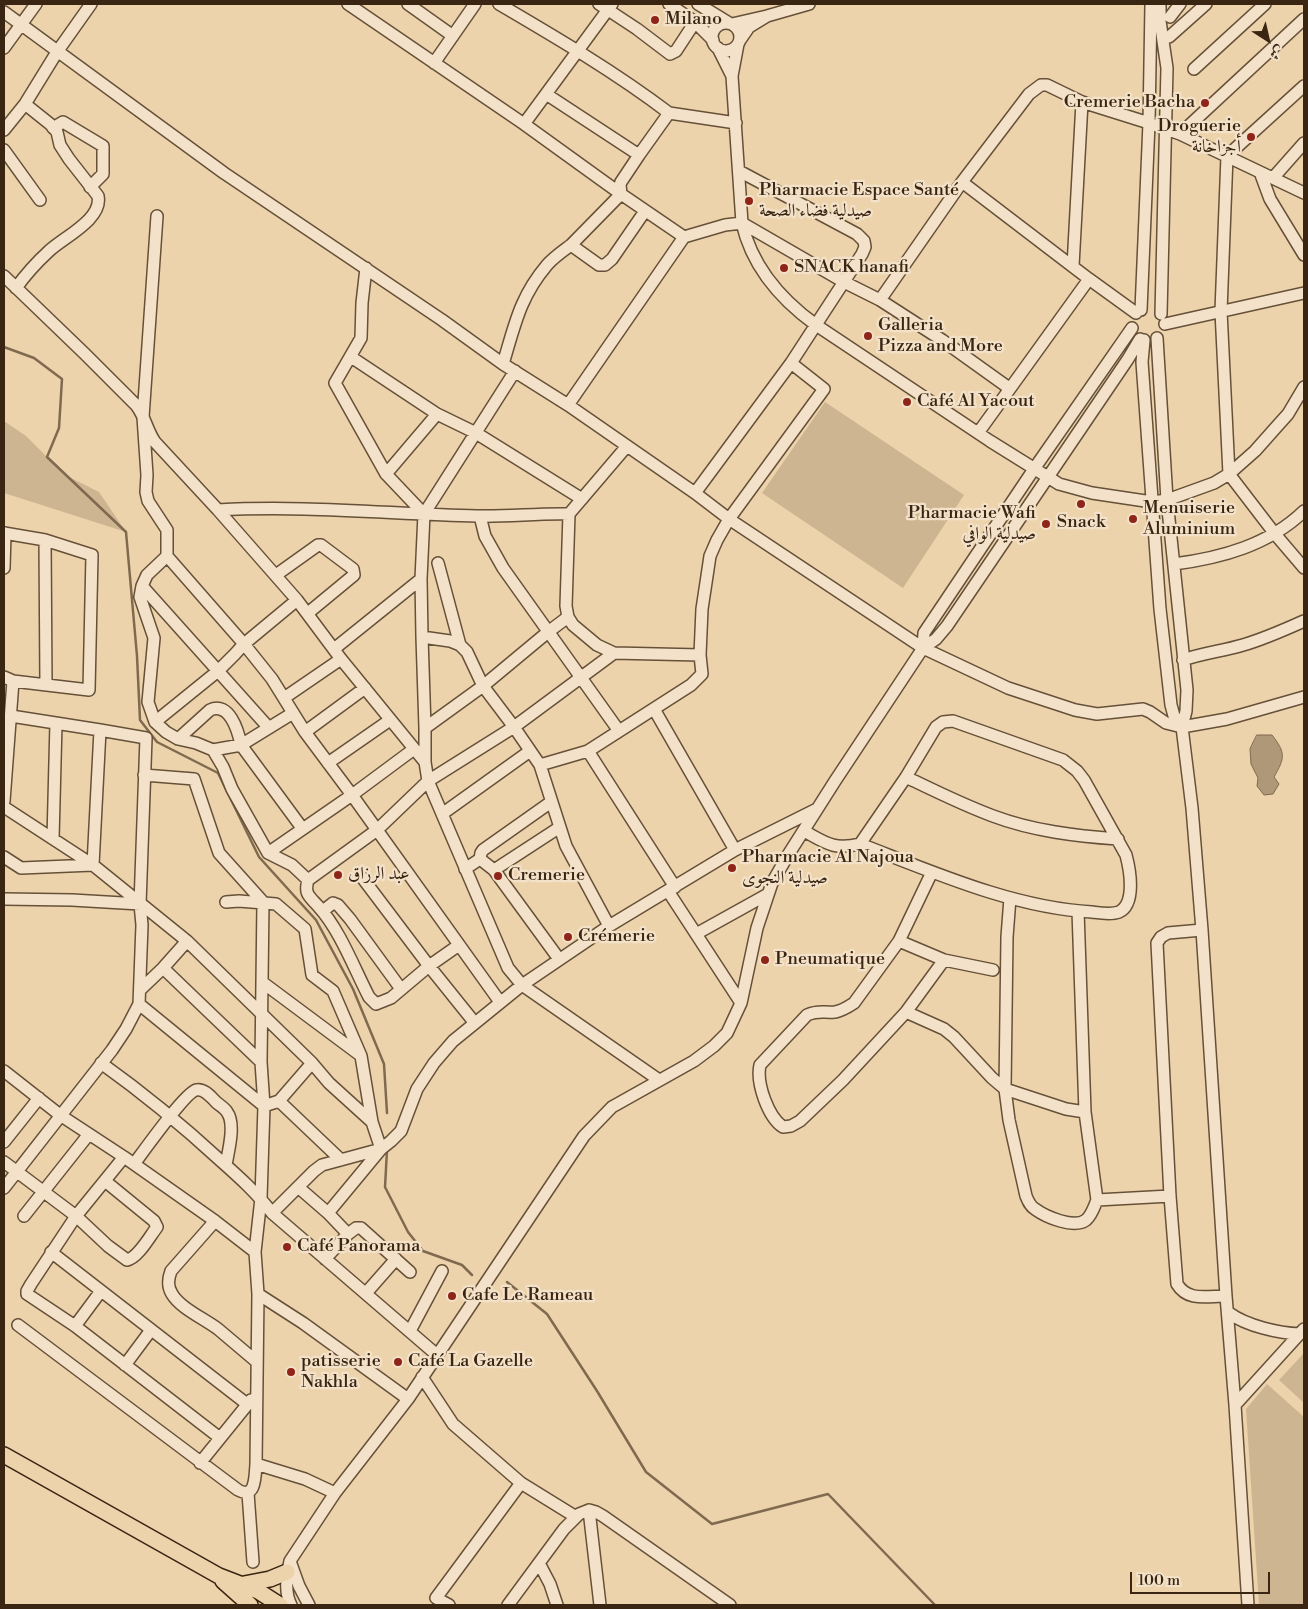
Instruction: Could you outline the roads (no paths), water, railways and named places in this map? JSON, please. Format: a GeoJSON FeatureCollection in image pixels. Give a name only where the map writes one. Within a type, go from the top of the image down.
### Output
{"type":"FeatureCollection","features":[{"type":"Feature","properties":{"kind":"main road"},"geometry":{"type":"LineString","coordinates":[[4,1455],[219,1576],[258,1591],[280,1605]]}},
{"type":"Feature","properties":{"kind":"main road"},"geometry":{"type":"LineString","coordinates":[[241,1584],[270,1579],[289,1566]]}},
{"type":"Feature","properties":{"kind":"main road"},"geometry":{"type":"LineString","coordinates":[[219,1576],[250,1605]]}},
{"type":"Feature","properties":{"kind":"street"},"geometry":{"type":"LineString","coordinates":[[4,48],[36,4]]}},
{"type":"Feature","properties":{"kind":"street"},"geometry":{"type":"LineString","coordinates":[[4,130],[25,104],[57,52],[91,4]]}},
{"type":"Feature","properties":{"kind":"street"},"geometry":{"type":"LineString","coordinates":[[348,4],[524,124],[620,194],[684,237]]}},
{"type":"Feature","properties":{"kind":"street"},"geometry":{"type":"LineString","coordinates":[[408,4],[453,36]]}},
{"type":"Feature","properties":{"kind":"street"},"geometry":{"type":"LineString","coordinates":[[434,63],[475,4]]}},
{"type":"Feature","properties":{"kind":"street"},"geometry":{"type":"LineString","coordinates":[[499,4],[578,51],[643,93],[669,113],[736,123]]}},
{"type":"Feature","properties":{"kind":"street"},"geometry":{"type":"LineString","coordinates":[[669,4],[695,22],[715,44],[726,50],[731,50],[749,27],[767,16]]}},
{"type":"Feature","properties":{"kind":"street"},"geometry":{"type":"LineString","coordinates":[[698,4],[730,23],[739,31],[739,42],[732,76],[742,223],[746,241],[753,257],[770,282],[783,298],[816,325],[1048,478],[1073,489],[1152,502],[1167,500],[1214,483],[1229,474],[1249,457],[1276,428],[1288,414],[1304,387]]}},
{"type":"Feature","properties":{"kind":"street"},"geometry":{"type":"LineString","coordinates":[[732,76],[712,35],[717,26],[767,16],[808,4]]}},
{"type":"Feature","properties":{"kind":"street"},"geometry":{"type":"LineString","coordinates":[[923,648],[924,633],[1034,469],[1132,328],[1132,323],[1138,311],[1149,123],[1151,4]]}},
{"type":"Feature","properties":{"kind":"street"},"geometry":{"type":"LineString","coordinates":[[1160,4],[1160,21],[1168,68],[1164,330],[1157,338],[1167,500],[1187,690],[1186,711],[1182,727],[1192,808],[1202,930],[1248,1605]]}},
{"type":"Feature","properties":{"kind":"street"},"geometry":{"type":"LineString","coordinates":[[1170,17],[1180,4]]}},
{"type":"Feature","properties":{"kind":"street"},"geometry":{"type":"LineString","coordinates":[[1169,37],[1206,4]]}},
{"type":"Feature","properties":{"kind":"street"},"geometry":{"type":"LineString","coordinates":[[1194,69],[1266,4]]}},
{"type":"Feature","properties":{"kind":"street"},"geometry":{"type":"LineString","coordinates":[[524,124],[578,51],[607,6],[670,54],[676,51],[695,22]]}},
{"type":"Feature","properties":{"kind":"street"},"geometry":{"type":"LineString","coordinates":[[4,12],[224,173],[366,268],[503,364],[568,405],[730,519],[923,648],[995,683],[1080,711],[1098,714],[1143,709],[1166,723],[1182,727],[1227,719],[1304,697]]}},
{"type":"Feature","properties":{"kind":"street"},"geometry":{"type":"LineString","coordinates":[[1180,134],[1304,19]]}},
{"type":"Feature","properties":{"kind":"street"},"geometry":{"type":"LineString","coordinates":[[880,300],[962,182],[1029,94],[1041,85],[1047,85],[1082,102],[1180,134],[1299,191],[1304,180]]}},
{"type":"Feature","properties":{"kind":"street"},"geometry":{"type":"LineString","coordinates":[[1304,86],[1227,156],[1221,311],[1229,474],[1304,568]]}},
{"type":"Feature","properties":{"kind":"street"},"geometry":{"type":"LineString","coordinates":[[546,94],[638,155]]}},
{"type":"Feature","properties":{"kind":"street"},"geometry":{"type":"LineString","coordinates":[[1073,266],[1082,102]]}},
{"type":"Feature","properties":{"kind":"street"},"geometry":{"type":"LineString","coordinates":[[16,288],[37,262],[91,218],[99,202],[98,196],[60,145],[53,128],[25,104]]}},
{"type":"Feature","properties":{"kind":"street"},"geometry":{"type":"LineString","coordinates":[[503,364],[518,311],[527,292],[548,264],[571,245],[620,194],[621,182],[669,113]]}},
{"type":"Feature","properties":{"kind":"street"},"geometry":{"type":"LineString","coordinates":[[53,128],[63,122],[103,146],[103,174],[90,187]]}},
{"type":"Feature","properties":{"kind":"street"},"geometry":{"type":"LineString","coordinates":[[1273,178],[1304,144]]}},
{"type":"Feature","properties":{"kind":"street"},"geometry":{"type":"LineString","coordinates":[[4,150],[40,200]]}},
{"type":"Feature","properties":{"kind":"street"},"geometry":{"type":"LineString","coordinates":[[695,493],[792,364],[862,254],[864,247],[864,241],[861,237],[739,171]]}},
{"type":"Feature","properties":{"kind":"street"},"geometry":{"type":"LineString","coordinates":[[1260,172],[1270,200],[1304,255]]}},
{"type":"Feature","properties":{"kind":"street"},"geometry":{"type":"LineString","coordinates":[[962,182],[1089,279],[1138,311],[1152,308],[1163,319]]}},
{"type":"Feature","properties":{"kind":"street"},"geometry":{"type":"LineString","coordinates":[[571,245],[599,265],[605,265],[612,259],[645,210]]}},
{"type":"Feature","properties":{"kind":"street"},"geometry":{"type":"LineString","coordinates":[[157,216],[143,417],[147,475],[146,492],[148,501],[167,530],[168,556],[272,679],[305,732],[500,1002]]}},
{"type":"Feature","properties":{"kind":"street"},"geometry":{"type":"LineString","coordinates":[[568,405],[684,237],[725,225],[742,223],[844,282],[880,300],[942,340],[1009,388]]}},
{"type":"Feature","properties":{"kind":"street"},"geometry":{"type":"LineString","coordinates":[[366,268],[361,338],[335,383],[386,474],[424,514]]}},
{"type":"Feature","properties":{"kind":"street"},"geometry":{"type":"LineString","coordinates":[[4,276],[140,410],[150,436],[276,575],[425,762]]}},
{"type":"Feature","properties":{"kind":"street"},"geometry":{"type":"LineString","coordinates":[[978,433],[1089,279]]}},
{"type":"Feature","properties":{"kind":"street"},"geometry":{"type":"LineString","coordinates":[[1163,319],[1221,311],[1304,293]]}},
{"type":"Feature","properties":{"kind":"street"},"geometry":{"type":"LineString","coordinates":[[1132,328],[1136,336],[1142,339],[1157,338]]}},
{"type":"Feature","properties":{"kind":"street"},"geometry":{"type":"LineString","coordinates":[[291,1605],[287,1593],[289,1566],[335,1493],[408,1399],[584,1136],[612,1107],[694,1060],[714,1046],[727,1033],[741,1003],[757,928],[772,883],[817,809],[923,648],[936,640],[947,626],[1142,339]]}},
{"type":"Feature","properties":{"kind":"street"},"geometry":{"type":"LineString","coordinates":[[1142,339],[1142,362],[1160,609],[1174,716],[1182,727]]}},
{"type":"Feature","properties":{"kind":"street"},"geometry":{"type":"LineString","coordinates":[[351,357],[437,414],[476,433],[582,499]]}},
{"type":"Feature","properties":{"kind":"street"},"geometry":{"type":"LineString","coordinates":[[1128,359],[1142,362]]}},
{"type":"Feature","properties":{"kind":"street"},"geometry":{"type":"LineString","coordinates":[[540,765],[588,751],[691,686],[702,674],[700,655],[702,610],[710,556],[730,519],[824,389],[792,364]]}},
{"type":"Feature","properties":{"kind":"street"},"geometry":{"type":"LineString","coordinates":[[515,371],[424,514],[421,579],[425,762],[428,782],[508,968],[522,985],[659,1080]]}},
{"type":"Feature","properties":{"kind":"street"},"geometry":{"type":"LineString","coordinates":[[386,474],[437,414]]}},
{"type":"Feature","properties":{"kind":"street"},"geometry":{"type":"LineString","coordinates":[[627,446],[569,514],[566,606],[568,617],[572,625],[597,645],[614,653],[700,655]]}},
{"type":"Feature","properties":{"kind":"street"},"geometry":{"type":"LineString","coordinates":[[218,510],[273,508],[480,516],[541,513],[569,514]]}},
{"type":"Feature","properties":{"kind":"street"},"geometry":{"type":"LineString","coordinates":[[1174,564],[1231,553],[1256,544],[1275,534],[1304,511]]}},
{"type":"Feature","properties":{"kind":"street"},"geometry":{"type":"LineString","coordinates":[[480,516],[485,536],[503,568],[620,731]]}},
{"type":"Feature","properties":{"kind":"street"},"geometry":{"type":"LineString","coordinates":[[4,568],[4,533],[45,540],[92,555],[89,690],[8,679],[11,716],[4,801]]}},
{"type":"Feature","properties":{"kind":"street"},"geometry":{"type":"LineString","coordinates":[[45,540],[46,685]]}},
{"type":"Feature","properties":{"kind":"street"},"geometry":{"type":"LineString","coordinates":[[276,575],[318,545],[321,545],[353,569],[354,575],[308,613]]}},
{"type":"Feature","properties":{"kind":"street"},"geometry":{"type":"LineString","coordinates":[[168,556],[147,575],[140,597],[154,638],[148,702],[155,722],[166,732],[178,739],[196,743],[213,750],[241,745],[293,713]]}},
{"type":"Feature","properties":{"kind":"street"},"geometry":{"type":"LineString","coordinates":[[438,563],[460,645]]}},
{"type":"Feature","properties":{"kind":"street"},"geometry":{"type":"LineString","coordinates":[[284,698],[338,654],[421,579]]}},
{"type":"Feature","properties":{"kind":"street"},"geometry":{"type":"LineString","coordinates":[[142,586],[268,728]]}},
{"type":"Feature","properties":{"kind":"street"},"geometry":{"type":"LineString","coordinates":[[155,722],[218,671],[244,644],[297,600]]}},
{"type":"Feature","properties":{"kind":"street"},"geometry":{"type":"LineString","coordinates":[[425,728],[483,686],[568,617]]}},
{"type":"Feature","properties":{"kind":"street"},"geometry":{"type":"LineString","coordinates":[[1183,660],[1242,645],[1280,632],[1304,620]]}},
{"type":"Feature","properties":{"kind":"street"},"geometry":{"type":"LineString","coordinates":[[422,637],[441,639],[460,645],[467,652],[483,686],[540,765],[551,802],[574,863],[609,926]]}},
{"type":"Feature","properties":{"kind":"street"},"geometry":{"type":"LineString","coordinates":[[459,945],[429,966],[391,998],[376,1004],[372,1002],[334,926],[308,895],[306,888],[308,880],[377,830],[428,782],[514,727],[614,653]]}},
{"type":"Feature","properties":{"kind":"street"},"geometry":{"type":"LineString","coordinates":[[305,732],[365,688]]}},
{"type":"Feature","properties":{"kind":"street"},"geometry":{"type":"LineString","coordinates":[[178,739],[215,707],[227,712],[234,722],[241,745],[302,828]]}},
{"type":"Feature","properties":{"kind":"street"},"geometry":{"type":"LineString","coordinates":[[654,709],[735,850]]}},
{"type":"Feature","properties":{"kind":"street"},"geometry":{"type":"LineString","coordinates":[[4,1188],[126,1029],[139,1004],[142,925],[140,904],[146,738],[11,716]]}},
{"type":"Feature","properties":{"kind":"street"},"geometry":{"type":"LineString","coordinates":[[328,764],[390,720]]}},
{"type":"Feature","properties":{"kind":"street"},"geometry":{"type":"LineString","coordinates":[[804,831],[837,848],[860,844],[932,872],[1010,898],[1078,912],[1111,913],[1119,912],[1126,906],[1129,899],[1129,868],[1126,856],[1084,780],[1070,764],[953,720],[943,722],[936,727],[906,777],[860,844]]}},
{"type":"Feature","properties":{"kind":"street"},"geometry":{"type":"LineString","coordinates":[[53,839],[56,723]]}},
{"type":"Feature","properties":{"kind":"street"},"geometry":{"type":"LineString","coordinates":[[94,865],[100,730]]}},
{"type":"Feature","properties":{"kind":"street"},"geometry":{"type":"LineString","coordinates":[[268,852],[352,795],[414,749]]}},
{"type":"Feature","properties":{"kind":"street"},"geometry":{"type":"LineString","coordinates":[[213,750],[223,767],[232,789],[268,852],[292,865],[308,880]]}},
{"type":"Feature","properties":{"kind":"street"},"geometry":{"type":"LineString","coordinates":[[442,814],[530,751]]}},
{"type":"Feature","properties":{"kind":"street"},"geometry":{"type":"LineString","coordinates":[[588,751],[672,889],[696,934],[741,1003]]}},
{"type":"Feature","properties":{"kind":"street"},"geometry":{"type":"LineString","coordinates":[[18,1325],[238,1490],[248,1493],[252,1490],[256,1464],[258,1294],[255,1252],[261,1198],[264,1106],[261,1062],[263,902],[219,853],[194,779],[144,775]]}},
{"type":"Feature","properties":{"kind":"street"},"geometry":{"type":"LineString","coordinates":[[906,777],[966,805],[1025,826],[1062,833],[1118,839]]}},
{"type":"Feature","properties":{"kind":"street"},"geometry":{"type":"LineString","coordinates":[[465,869],[480,859],[483,850],[551,802]]}},
{"type":"Feature","properties":{"kind":"street"},"geometry":{"type":"LineString","coordinates":[[4,807],[94,865],[186,941],[262,1013],[312,1063],[329,1083],[372,1122]]}},
{"type":"Feature","properties":{"kind":"street"},"geometry":{"type":"LineString","coordinates":[[328,1212],[381,1149],[401,1131],[417,1089],[434,1063],[453,1041],[474,1022],[558,959],[609,926],[735,850],[817,809]]}},
{"type":"Feature","properties":{"kind":"street"},"geometry":{"type":"LineString","coordinates":[[494,870],[560,827]]}},
{"type":"Feature","properties":{"kind":"street"},"geometry":{"type":"LineString","coordinates":[[4,857],[21,868],[94,865]]}},
{"type":"Feature","properties":{"kind":"street"},"geometry":{"type":"LineString","coordinates":[[480,859],[494,870],[558,959]]}},
{"type":"Feature","properties":{"kind":"street"},"geometry":{"type":"LineString","coordinates":[[932,872],[899,941],[854,1003],[845,1009],[835,1012],[813,1012],[807,1015],[760,1065],[764,1096],[770,1112],[778,1124],[783,1127],[791,1126],[800,1121],[843,1080],[906,1012],[944,960]]}},
{"type":"Feature","properties":{"kind":"street"},"geometry":{"type":"LineString","coordinates":[[361,876],[474,1022]]}},
{"type":"Feature","properties":{"kind":"street"},"geometry":{"type":"LineString","coordinates":[[696,934],[768,894]]}},
{"type":"Feature","properties":{"kind":"street"},"geometry":{"type":"LineString","coordinates":[[1010,898],[1007,938],[1005,1089],[1011,1130],[1026,1196],[1030,1204],[1035,1209],[1050,1216],[1067,1223],[1077,1224],[1085,1221],[1091,1215],[1097,1200],[1085,1112],[1078,912]]}},
{"type":"Feature","properties":{"kind":"street"},"geometry":{"type":"LineString","coordinates":[[4,899],[140,904]]}},
{"type":"Feature","properties":{"kind":"street"},"geometry":{"type":"LineString","coordinates":[[226,902],[239,901],[276,904],[305,929],[312,975],[333,991],[361,1056],[372,1122],[381,1149]]}},
{"type":"Feature","properties":{"kind":"street"},"geometry":{"type":"LineString","coordinates":[[323,911],[333,904],[338,905],[401,990]]}},
{"type":"Feature","properties":{"kind":"street"},"geometry":{"type":"LineString","coordinates":[[1202,930],[1168,934],[1161,937],[1157,943],[1170,1196],[1177,1284],[1187,1295],[1226,1296]]}},
{"type":"Feature","properties":{"kind":"street"},"geometry":{"type":"LineString","coordinates":[[140,990],[163,968],[186,941]]}},
{"type":"Feature","properties":{"kind":"street"},"geometry":{"type":"LineString","coordinates":[[899,941],[944,960],[992,970]]}},
{"type":"Feature","properties":{"kind":"street"},"geometry":{"type":"LineString","coordinates":[[163,968],[261,1062]]}},
{"type":"Feature","properties":{"kind":"street"},"geometry":{"type":"LineString","coordinates":[[262,982],[361,1056]]}},
{"type":"Feature","properties":{"kind":"street"},"geometry":{"type":"LineString","coordinates":[[139,1004],[264,1106]]}},
{"type":"Feature","properties":{"kind":"street"},"geometry":{"type":"LineString","coordinates":[[906,1012],[944,1029],[1005,1089],[1066,1109],[1085,1112]]}},
{"type":"Feature","properties":{"kind":"street"},"geometry":{"type":"LineString","coordinates":[[101,1063],[138,1089],[226,1165],[261,1198],[272,1213],[437,1355]]}},
{"type":"Feature","properties":{"kind":"street"},"geometry":{"type":"LineString","coordinates":[[264,1106],[279,1101],[312,1063]]}},
{"type":"Feature","properties":{"kind":"street"},"geometry":{"type":"LineString","coordinates":[[4,1071],[60,1115],[215,1221],[255,1252]]}},
{"type":"Feature","properties":{"kind":"street"},"geometry":{"type":"LineString","coordinates":[[220,1438],[74,1326],[28,1294],[28,1291],[51,1252],[76,1216],[105,1181],[129,1161],[191,1093],[197,1090],[204,1091],[228,1112],[231,1121],[231,1134],[226,1165]]}},
{"type":"Feature","properties":{"kind":"street"},"geometry":{"type":"LineString","coordinates":[[4,1142],[39,1098]]}},
{"type":"Feature","properties":{"kind":"street"},"geometry":{"type":"LineString","coordinates":[[279,1101],[341,1160]]}},
{"type":"Feature","properties":{"kind":"street"},"geometry":{"type":"LineString","coordinates":[[24,1216],[89,1134]]}},
{"type":"Feature","properties":{"kind":"street"},"geometry":{"type":"LineString","coordinates":[[272,1213],[314,1170],[322,1165],[381,1149]]}},
{"type":"Feature","properties":{"kind":"street"},"geometry":{"type":"LineString","coordinates":[[4,1162],[76,1216],[108,1246],[127,1260],[132,1259],[157,1225],[105,1181]]}},
{"type":"Feature","properties":{"kind":"street"},"geometry":{"type":"LineString","coordinates":[[298,1187],[328,1212],[348,1234]]}},
{"type":"Feature","properties":{"kind":"street"},"geometry":{"type":"LineString","coordinates":[[1097,1200],[1170,1196]]}},
{"type":"Feature","properties":{"kind":"street"},"geometry":{"type":"LineString","coordinates":[[215,1221],[172,1271],[168,1280],[169,1287],[178,1301],[218,1329],[257,1362]]}},
{"type":"Feature","properties":{"kind":"street"},"geometry":{"type":"LineString","coordinates":[[325,1259],[356,1228],[364,1230],[410,1272]]}},
{"type":"Feature","properties":{"kind":"street"},"geometry":{"type":"LineString","coordinates":[[51,1252],[247,1404]]}},
{"type":"Feature","properties":{"kind":"street"},"geometry":{"type":"LineString","coordinates":[[366,1292],[396,1259]]}},
{"type":"Feature","properties":{"kind":"street"},"geometry":{"type":"LineString","coordinates":[[410,1331],[442,1271]]}},
{"type":"Feature","properties":{"kind":"street"},"geometry":{"type":"LineString","coordinates":[[74,1326],[101,1291]]}},
{"type":"Feature","properties":{"kind":"street"},"geometry":{"type":"LineString","coordinates":[[258,1294],[303,1323],[408,1399]]}},
{"type":"Feature","properties":{"kind":"street"},"geometry":{"type":"LineString","coordinates":[[1229,1313],[1244,1321],[1267,1328],[1288,1333],[1302,1331]]}},
{"type":"Feature","properties":{"kind":"street"},"geometry":{"type":"LineString","coordinates":[[125,1365],[151,1330]]}},
{"type":"Feature","properties":{"kind":"street"},"geometry":{"type":"LineString","coordinates":[[1235,1405],[1302,1331]]}},
{"type":"Feature","properties":{"kind":"street"},"geometry":{"type":"LineString","coordinates":[[422,1376],[453,1424],[521,1483],[576,1517]]}},
{"type":"Feature","properties":{"kind":"street"},"geometry":{"type":"LineString","coordinates":[[200,1463],[256,1394]]}},
{"type":"Feature","properties":{"kind":"street"},"geometry":{"type":"LineString","coordinates":[[256,1464],[305,1479],[335,1493]]}},
{"type":"Feature","properties":{"kind":"street"},"geometry":{"type":"LineString","coordinates":[[448,1605],[436,1598],[521,1483]]}},
{"type":"Feature","properties":{"kind":"street"},"geometry":{"type":"LineString","coordinates":[[248,1493],[253,1562]]}},
{"type":"Feature","properties":{"kind":"street"},"geometry":{"type":"LineString","coordinates":[[589,1510],[600,1605]]}},
{"type":"Feature","properties":{"kind":"street"},"geometry":{"type":"LineString","coordinates":[[508,1605],[564,1529],[579,1514],[589,1510],[603,1516],[730,1605]]}},
{"type":"Feature","properties":{"kind":"street"},"geometry":{"type":"LineString","coordinates":[[539,1563],[550,1584],[557,1605]]}},
{"type":"Feature","properties":{"kind":"street"},"geometry":{"type":"LineString","coordinates":[[289,1566],[309,1605]]}},
{"type":"Feature","properties":{"kind":"waterway"},"geometry":{"type":"LineString","coordinates":[[4,347],[34,358],[62,379],[59,428],[47,457],[126,532],[137,656],[140,720],[157,742],[218,773],[259,857],[316,920],[353,989],[384,1064],[387,1113]]}},
{"type":"Feature","properties":{"kind":"waterway"},"geometry":{"type":"LineString","coordinates":[[387,1150],[385,1187],[408,1232],[423,1251],[462,1265],[472,1275]]}},
{"type":"Feature","properties":{"kind":"waterway"},"geometry":{"type":"LineString","coordinates":[[507,1282],[547,1314],[646,1472],[712,1524],[828,1494],[935,1605]]}},
{"type":"Feature","properties":{"kind":"place","name":"Milano"},"geometry":{"type":"Point","coordinates":[655,20]}},
{"type":"Feature","properties":{"kind":"place","name":"Cremerie Bacha"},"geometry":{"type":"Point","coordinates":[1205,103]}},
{"type":"Feature","properties":{"kind":"place","name":"Droguerie أجزاخانة"},"geometry":{"type":"Point","coordinates":[1251,137]}},
{"type":"Feature","properties":{"kind":"place","name":"Pharmacie Espace Santé صيدلية فضاء الصحة"},"geometry":{"type":"Point","coordinates":[749,201]}},
{"type":"Feature","properties":{"kind":"place","name":"SNACK hanafi"},"geometry":{"type":"Point","coordinates":[784,268]}},
{"type":"Feature","properties":{"kind":"place","name":"Galleria Pizza and More"},"geometry":{"type":"Point","coordinates":[868,336]}},
{"type":"Feature","properties":{"kind":"place","name":"Café Al Yacout"},"geometry":{"type":"Point","coordinates":[907,402]}},
{"type":"Feature","properties":{"kind":"place","name":"Snack"},"geometry":{"type":"Point","coordinates":[1081,504]}},
{"type":"Feature","properties":{"kind":"place","name":"Menuiserie Aluminium"},"geometry":{"type":"Point","coordinates":[1133,519]}},
{"type":"Feature","properties":{"kind":"place","name":"Pharmacie Wafi صيدلية الوافي"},"geometry":{"type":"Point","coordinates":[1046,524]}},
{"type":"Feature","properties":{"kind":"place","name":"Pharmacie Al Najoua صيدلية النجوى"},"geometry":{"type":"Point","coordinates":[732,868]}},
{"type":"Feature","properties":{"kind":"place","name":"عبد الرزاق"},"geometry":{"type":"Point","coordinates":[338,875]}},
{"type":"Feature","properties":{"kind":"place","name":"Cremerie"},"geometry":{"type":"Point","coordinates":[498,876]}},
{"type":"Feature","properties":{"kind":"place","name":"Crémerie"},"geometry":{"type":"Point","coordinates":[568,937]}},
{"type":"Feature","properties":{"kind":"place","name":"Pneumatique"},"geometry":{"type":"Point","coordinates":[765,960]}},
{"type":"Feature","properties":{"kind":"place","name":"Café Panorama"},"geometry":{"type":"Point","coordinates":[287,1247]}},
{"type":"Feature","properties":{"kind":"place","name":"Cafe Le Rameau"},"geometry":{"type":"Point","coordinates":[452,1296]}},
{"type":"Feature","properties":{"kind":"place","name":"Café La Gazelle"},"geometry":{"type":"Point","coordinates":[398,1362]}},
{"type":"Feature","properties":{"kind":"place","name":"patisserie Nakhla"},"geometry":{"type":"Point","coordinates":[291,1372]}}]}
